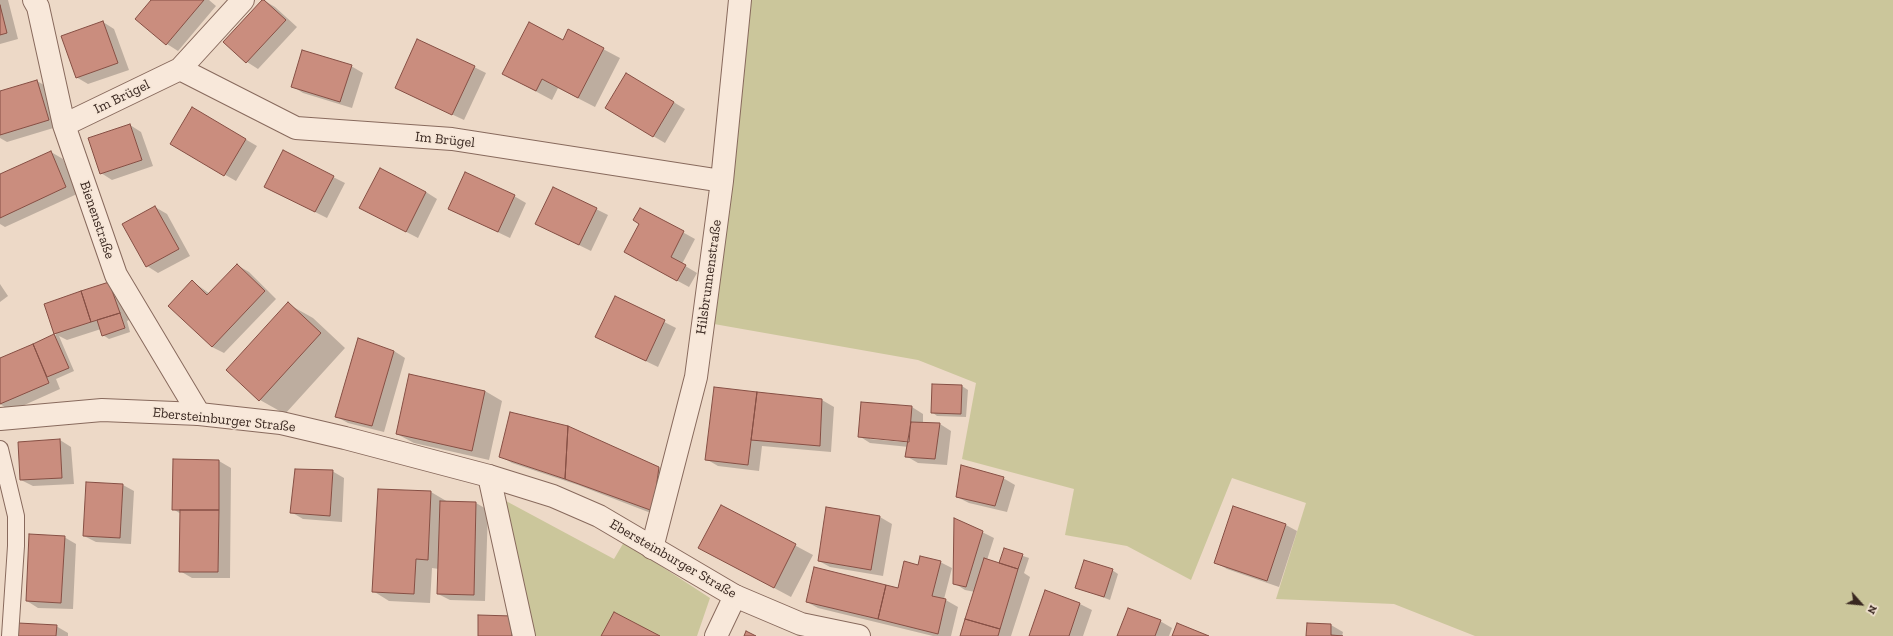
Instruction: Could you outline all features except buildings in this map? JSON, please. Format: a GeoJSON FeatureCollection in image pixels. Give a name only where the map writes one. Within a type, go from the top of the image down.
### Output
{"type":"FeatureCollection","features":[{"type":"Feature","properties":{"kind":"street","name":"Im Brügel"},"geometry":{"type":"LineString","coordinates":[[64,125],[180,69],[244,0]]}},
{"type":"Feature","properties":{"kind":"street","name":"Hilsbrunnenstraße"},"geometry":{"type":"LineString","coordinates":[[652,548],[696,377],[722,181],[740,0]]}},
{"type":"Feature","properties":{"kind":"street","name":"Bienenstraße"},"geometry":{"type":"LineString","coordinates":[[42,2],[64,125],[116,275],[199,414]]}},
{"type":"Feature","properties":{"kind":"street","name":"Im Brügel"},"geometry":{"type":"LineString","coordinates":[[180,69],[296,128],[452,139],[722,181]]}},
{"type":"Feature","properties":{"kind":"street","name":"Ebersteinburger Straße"},"geometry":{"type":"LineString","coordinates":[[0,419],[102,410],[199,414],[281,423],[490,476],[553,496],[600,516],[735,596],[801,624],[859,636]]}},
{"type":"Feature","properties":{"kind":"street"},"geometry":{"type":"LineString","coordinates":[[490,476],[524,636]]}},
{"type":"Feature","properties":{"kind":"street"},"geometry":{"type":"LineString","coordinates":[[716,636],[735,596]]}},
{"type":"Feature","properties":{"kind":"lane"},"geometry":{"type":"LineString","coordinates":[[0,449],[16,516],[16,546],[10,636]]}},
{"type":"Feature","properties":{"kind":"shaded area"},"geometry":{"type":"Polygon","coordinates":[[[740,0],[1893,0],[1893,636],[1475,636],[1394,604],[1276,599],[1306,503],[1232,478],[1191,580],[1127,546],[1065,535],[1074,489],[962,459],[976,383],[918,360],[714,324],[727,134],[740,0]]]}},
{"type":"Feature","properties":{"kind":"shaded area"},"geometry":{"type":"Polygon","coordinates":[[[493,494],[614,559],[624,542],[710,598],[697,636],[524,636],[493,494]]]}}]}
